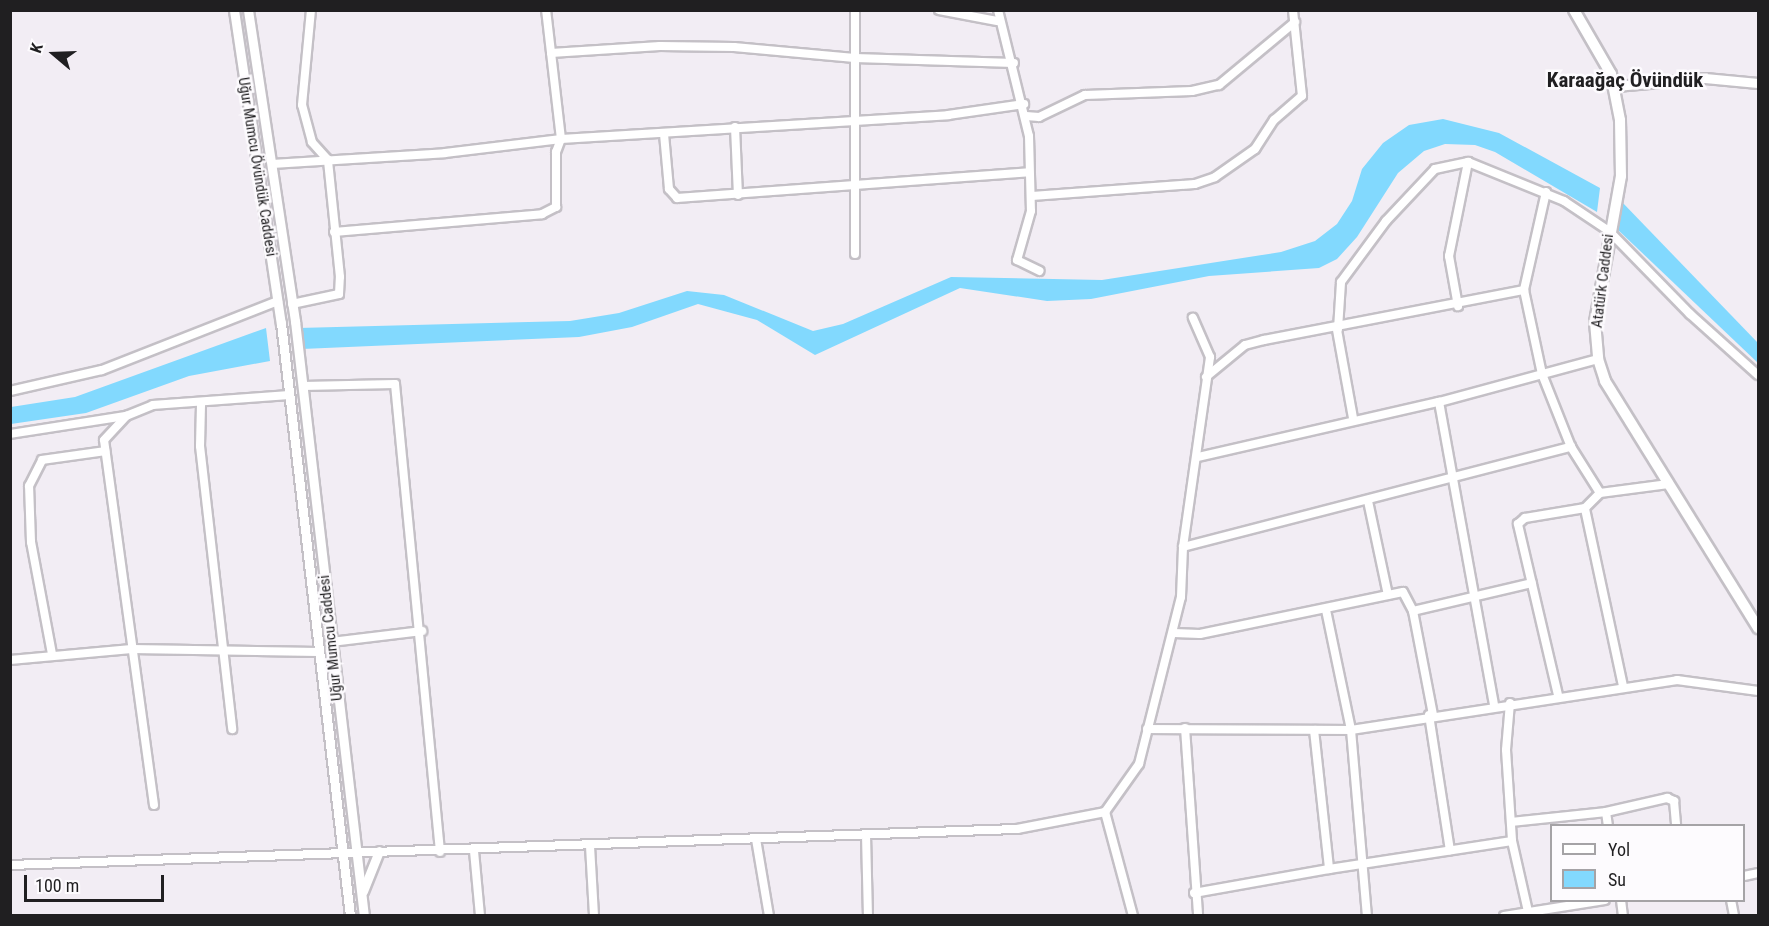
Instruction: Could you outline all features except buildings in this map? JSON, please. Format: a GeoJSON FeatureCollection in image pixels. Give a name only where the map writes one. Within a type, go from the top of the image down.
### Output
{"type":"FeatureCollection","features":[{"type":"Feature","properties":{"kind":"main road","name":"Atatürk Caddesi"},"geometry":{"type":"LineString","coordinates":[[1574,10],[1616,87],[1621,176],[1609,231],[1595,322],[1598,359],[1605,381],[1758,628]]}},
{"type":"Feature","properties":{"kind":"street","name":"Uğur Mumcu Övündük Caddesi"},"geometry":{"type":"LineString","coordinates":[[234,10],[286,361]]}},
{"type":"Feature","properties":{"kind":"street","name":"Uğur Mumcu Övündük Caddesi"},"geometry":{"type":"LineString","coordinates":[[248,10],[300,359]]}},
{"type":"Feature","properties":{"kind":"street"},"geometry":{"type":"LineString","coordinates":[[292,304],[339,294],[328,160],[312,142],[302,105],[311,10]]}},
{"type":"Feature","properties":{"kind":"street"},"geometry":{"type":"LineString","coordinates":[[334,232],[546,213],[556,207],[559,198],[556,166],[561,139],[546,10]]}},
{"type":"Feature","properties":{"kind":"street"},"geometry":{"type":"LineString","coordinates":[[855,10],[855,254]]}},
{"type":"Feature","properties":{"kind":"street"},"geometry":{"type":"LineString","coordinates":[[939,10],[998,21]]}},
{"type":"Feature","properties":{"kind":"street"},"geometry":{"type":"LineString","coordinates":[[998,10],[998,21],[1014,63],[1026,116],[1032,196],[1017,260],[1040,271]]}},
{"type":"Feature","properties":{"kind":"street"},"geometry":{"type":"LineString","coordinates":[[1032,196],[1168,189],[1215,177],[1255,149],[1274,120],[1302,96],[1293,10]]}},
{"type":"Feature","properties":{"kind":"street"},"geometry":{"type":"LineString","coordinates":[[1026,116],[1038,117],[1085,95],[1192,91],[1219,85],[1295,22]]}},
{"type":"Feature","properties":{"kind":"street"},"geometry":{"type":"LineString","coordinates":[[550,53],[670,46],[855,58],[1014,63]]}},
{"type":"Feature","properties":{"kind":"street"},"geometry":{"type":"LineString","coordinates":[[1616,87],[1706,78],[1758,83]]}},
{"type":"Feature","properties":{"kind":"street"},"geometry":{"type":"LineString","coordinates":[[272,164],[561,139],[948,115],[1024,104]]}},
{"type":"Feature","properties":{"kind":"street"},"geometry":{"type":"LineString","coordinates":[[735,127],[738,195]]}},
{"type":"Feature","properties":{"kind":"street"},"geometry":{"type":"LineString","coordinates":[[664,134],[672,196],[738,195],[1029,172]]}},
{"type":"Feature","properties":{"kind":"street"},"geometry":{"type":"LineString","coordinates":[[1353,418],[1337,329],[1341,282],[1386,221],[1435,169],[1468,162],[1546,192],[1609,231],[1690,314],[1758,375]]}},
{"type":"Feature","properties":{"kind":"street"},"geometry":{"type":"LineString","coordinates":[[1458,306],[1449,256],[1468,162]]}},
{"type":"Feature","properties":{"kind":"street"},"geometry":{"type":"LineString","coordinates":[[1546,192],[1524,290],[1542,374],[1571,447],[1600,493]]}},
{"type":"Feature","properties":{"kind":"street"},"geometry":{"type":"LineString","coordinates":[[1206,377],[1245,345],[1458,306],[1524,290]]}},
{"type":"Feature","properties":{"kind":"street"},"geometry":{"type":"LineString","coordinates":[[10,391],[102,370],[278,301]]}},
{"type":"Feature","properties":{"kind":"street"},"geometry":{"type":"LineString","coordinates":[[10,865],[341,851],[474,851],[1017,829],[1105,812],[1139,764],[1174,633],[1181,597],[1183,547],[1198,457],[1210,357],[1193,318]]}},
{"type":"Feature","properties":{"kind":"street","name":"Uğur Mumcu Caddesi"},"geometry":{"type":"LineString","coordinates":[[300,359],[364,915]]}},
{"type":"Feature","properties":{"kind":"street"},"geometry":{"type":"LineString","coordinates":[[1198,457],[1353,418],[1439,402],[1598,359]]}},
{"type":"Feature","properties":{"kind":"street","name":"Uğur Mumcu Caddesi"},"geometry":{"type":"LineString","coordinates":[[286,361],[350,915]]}},
{"type":"Feature","properties":{"kind":"street"},"geometry":{"type":"LineString","coordinates":[[303,386],[395,384],[422,631],[440,852]]}},
{"type":"Feature","properties":{"kind":"street"},"geometry":{"type":"LineString","coordinates":[[10,435],[126,416],[174,402],[201,405],[290,395]]}},
{"type":"Feature","properties":{"kind":"street"},"geometry":{"type":"LineString","coordinates":[[1439,402],[1456,479],[1494,705]]}},
{"type":"Feature","properties":{"kind":"street"},"geometry":{"type":"LineString","coordinates":[[201,405],[200,446],[232,729]]}},
{"type":"Feature","properties":{"kind":"street"},"geometry":{"type":"LineString","coordinates":[[126,416],[108,432],[105,451],[154,806]]}},
{"type":"Feature","properties":{"kind":"street"},"geometry":{"type":"LineString","coordinates":[[1183,547],[1456,479],[1571,447]]}},
{"type":"Feature","properties":{"kind":"street"},"geometry":{"type":"LineString","coordinates":[[52,654],[32,542],[29,486],[42,460],[105,451]]}},
{"type":"Feature","properties":{"kind":"street"},"geometry":{"type":"LineString","coordinates":[[1558,695],[1518,524],[1525,518],[1585,508],[1600,493],[1668,484]]}},
{"type":"Feature","properties":{"kind":"street"},"geometry":{"type":"LineString","coordinates":[[1368,501],[1388,595]]}},
{"type":"Feature","properties":{"kind":"street"},"geometry":{"type":"LineString","coordinates":[[1585,508],[1623,686]]}},
{"type":"Feature","properties":{"kind":"street"},"geometry":{"type":"LineString","coordinates":[[1413,610],[1476,598],[1532,583]]}},
{"type":"Feature","properties":{"kind":"street"},"geometry":{"type":"LineString","coordinates":[[1174,633],[1200,634],[1326,610],[1403,592],[1413,610],[1450,850]]}},
{"type":"Feature","properties":{"kind":"street"},"geometry":{"type":"LineString","coordinates":[[1326,610],[1351,729],[1367,915]]}},
{"type":"Feature","properties":{"kind":"street"},"geometry":{"type":"LineString","coordinates":[[331,642],[422,631]]}},
{"type":"Feature","properties":{"kind":"street"},"geometry":{"type":"LineString","coordinates":[[10,660],[52,654],[132,649],[223,647],[318,652]]}},
{"type":"Feature","properties":{"kind":"street"},"geometry":{"type":"LineString","coordinates":[[1147,729],[1351,729],[1558,695],[1623,686],[1695,680],[1758,691]]}},
{"type":"Feature","properties":{"kind":"street"},"geometry":{"type":"LineString","coordinates":[[1510,703],[1506,750],[1512,841],[1529,913]]}},
{"type":"Feature","properties":{"kind":"street"},"geometry":{"type":"LineString","coordinates":[[1185,728],[1194,893],[1198,915]]}},
{"type":"Feature","properties":{"kind":"street"},"geometry":{"type":"LineString","coordinates":[[1314,730],[1329,869]]}},
{"type":"Feature","properties":{"kind":"street"},"geometry":{"type":"LineString","coordinates":[[1511,822],[1606,812],[1667,798],[1674,801],[1676,824]]}},
{"type":"Feature","properties":{"kind":"street"},"geometry":{"type":"LineString","coordinates":[[1105,812],[1133,915]]}},
{"type":"Feature","properties":{"kind":"street"},"geometry":{"type":"LineString","coordinates":[[1606,812],[1608,824]]}},
{"type":"Feature","properties":{"kind":"street"},"geometry":{"type":"LineString","coordinates":[[866,835],[867,915]]}},
{"type":"Feature","properties":{"kind":"street"},"geometry":{"type":"LineString","coordinates":[[756,839],[769,915]]}},
{"type":"Feature","properties":{"kind":"street"},"geometry":{"type":"LineString","coordinates":[[1194,893],[1329,869],[1363,866],[1512,841]]}},
{"type":"Feature","properties":{"kind":"street"},"geometry":{"type":"LineString","coordinates":[[590,846],[594,915]]}},
{"type":"Feature","properties":{"kind":"street"},"geometry":{"type":"LineString","coordinates":[[362,896],[379,851]]}},
{"type":"Feature","properties":{"kind":"street"},"geometry":{"type":"LineString","coordinates":[[474,851],[480,915]]}},
{"type":"Feature","properties":{"kind":"street"},"geometry":{"type":"LineString","coordinates":[[1504,915],[1593,902]]}},
{"type":"Feature","properties":{"kind":"water"},"geometry":{"type":"Polygon","coordinates":[[[1443,119],[1499,133],[1600,188],[1597,212],[1495,152],[1475,145],[1445,144],[1424,151],[1398,173],[1357,237],[1337,259],[1319,268],[1209,276],[1091,299],[1047,301],[960,288],[815,355],[757,320],[698,304],[632,327],[579,337],[302,349],[298,328],[570,321],[619,313],[687,291],[724,295],[813,331],[843,324],[951,277],[1102,280],[1281,252],[1315,241],[1337,224],[1352,201],[1362,169],[1383,143],[1409,125],[1443,119]]]}},
{"type":"Feature","properties":{"kind":"water"},"geometry":{"type":"Polygon","coordinates":[[[1621,201],[1758,343],[1758,363],[1616,228],[1621,201]]]}},
{"type":"Feature","properties":{"kind":"water"},"geometry":{"type":"Polygon","coordinates":[[[266,328],[270,361],[189,376],[86,413],[11,424],[11,407],[75,397],[266,328]]]}},
{"type":"Feature","properties":{"kind":"district","name":"Karaağaç Övündük"},"geometry":{"type":"Point","coordinates":[1625,80]}}]}
